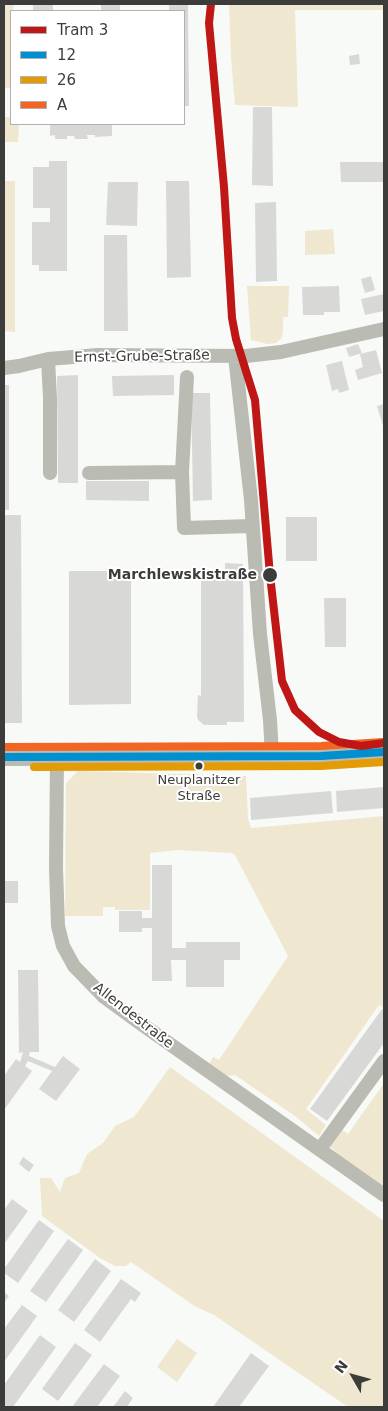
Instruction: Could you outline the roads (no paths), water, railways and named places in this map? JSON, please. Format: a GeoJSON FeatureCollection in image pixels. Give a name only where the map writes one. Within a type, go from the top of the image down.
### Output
{"type":"FeatureCollection","features":[{"type":"Feature","properties":{"kind":"street"},"geometry":{"type":"LineString","coordinates":[[272,756],[270,720],[260,634],[251,500],[235,356],[281,352],[384,329]]}},
{"type":"Feature","properties":{"kind":"street","name":"Ernst-Grube-Straße"},"geometry":{"type":"LineString","coordinates":[[4,368],[48,359],[98,355],[235,356]]}},
{"type":"Feature","properties":{"kind":"street"},"geometry":{"type":"LineString","coordinates":[[48,359],[50,473]]}},
{"type":"Feature","properties":{"kind":"street"},"geometry":{"type":"LineString","coordinates":[[187,378],[182,472],[184,528],[252,526]]}},
{"type":"Feature","properties":{"kind":"street"},"geometry":{"type":"LineString","coordinates":[[89,473],[182,472]]}},
{"type":"Feature","properties":{"kind":"street"},"geometry":{"type":"LineString","coordinates":[[4,757],[321,756],[384,752]]}},
{"type":"Feature","properties":{"kind":"street","name":"Allendestraße"},"geometry":{"type":"LineString","coordinates":[[57,757],[56,868],[58,926],[63,946],[74,966],[103,996],[384,1195]]}},
{"type":"Feature","properties":{"kind":"street"},"geometry":{"type":"LineString","coordinates":[[320,1149],[384,1061]]}},
{"type":"Feature","properties":{"kind":"tram line","name":"3"},"geometry":{"type":"LineString","coordinates":[[211,4],[209,23],[224,187],[232,318],[236,339],[255,400],[270,575],[282,681],[295,710],[319,732],[339,742],[361,746],[384,743]]}},
{"type":"Feature","properties":{"kind":"place","name":"Marchlewskistraße"},"geometry":{"type":"Point","coordinates":[270,575]}},
{"type":"Feature","properties":{"kind":"place","name":"Neuplanitzer Straße"},"geometry":{"type":"Point","coordinates":[199,766]}}]}
